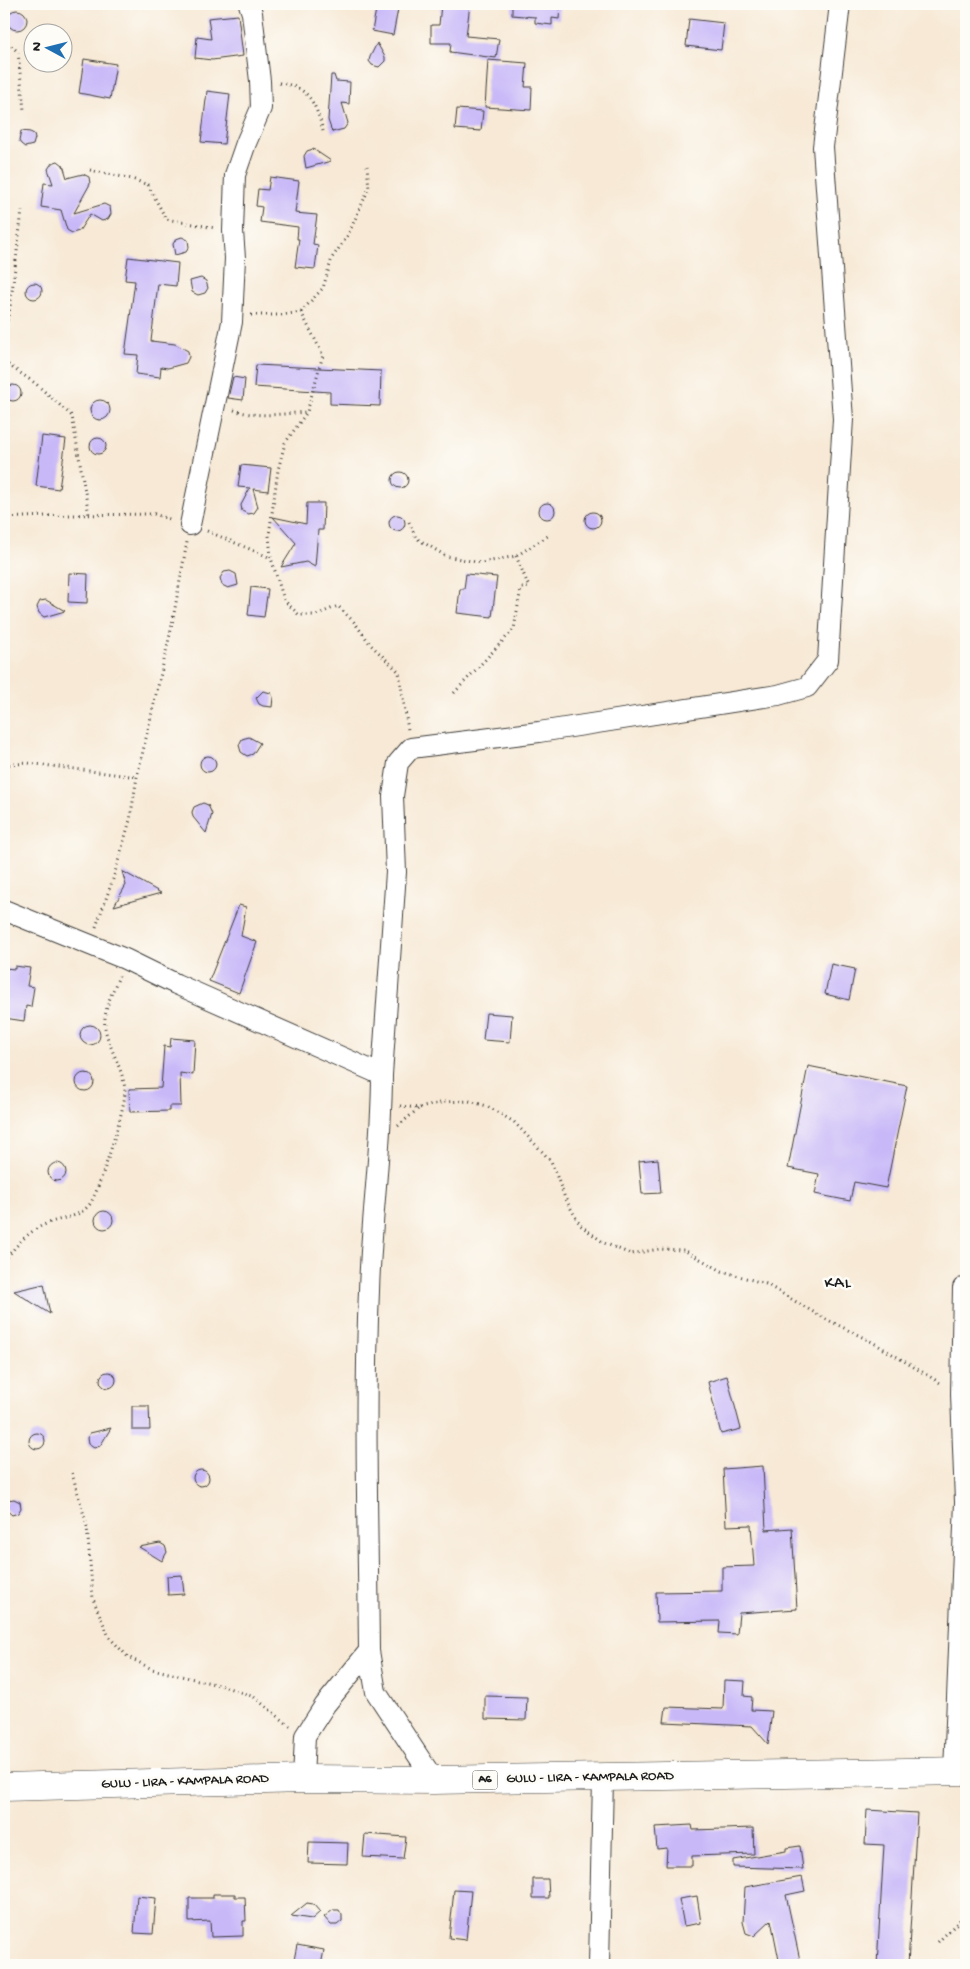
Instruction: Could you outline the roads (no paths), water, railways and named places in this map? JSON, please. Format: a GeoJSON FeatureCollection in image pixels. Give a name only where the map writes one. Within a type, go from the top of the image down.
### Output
{"type":"FeatureCollection","features":[{"type":"Feature","properties":{"kind":"main road","name":"GULU - LIRA - KAMPALA ROAD"},"geometry":{"type":"LineString","coordinates":[[4,1787],[303,1779],[603,1778],[960,1771]]}},
{"type":"Feature","properties":{"kind":"street"},"geometry":{"type":"LineString","coordinates":[[190,524],[232,322],[235,258],[233,231],[235,175],[261,108],[260,81],[252,13],[249,4]]}},
{"type":"Feature","properties":{"kind":"street"},"geometry":{"type":"LineString","coordinates":[[434,1780],[376,1692],[369,1651],[368,1324],[372,1226],[382,1103],[382,1075],[396,872],[393,796],[398,763],[411,748],[539,732],[778,694],[807,687],[828,660],[843,419],[823,147],[840,4]]}},
{"type":"Feature","properties":{"kind":"street"},"geometry":{"type":"LineString","coordinates":[[4,910],[126,959],[176,984],[382,1075]]}},
{"type":"Feature","properties":{"kind":"street"},"geometry":{"type":"LineString","coordinates":[[960,1771],[965,1502],[961,1394],[963,1288]]}},
{"type":"Feature","properties":{"kind":"street"},"geometry":{"type":"LineString","coordinates":[[303,1779],[305,1736],[325,1705],[369,1651]]}},
{"type":"Feature","properties":{"kind":"street"},"geometry":{"type":"LineString","coordinates":[[599,1965],[603,1778]]}},
{"type":"Feature","properties":{"kind":"district","name":"KAL"},"geometry":{"type":"Point","coordinates":[838,1284]}}]}
